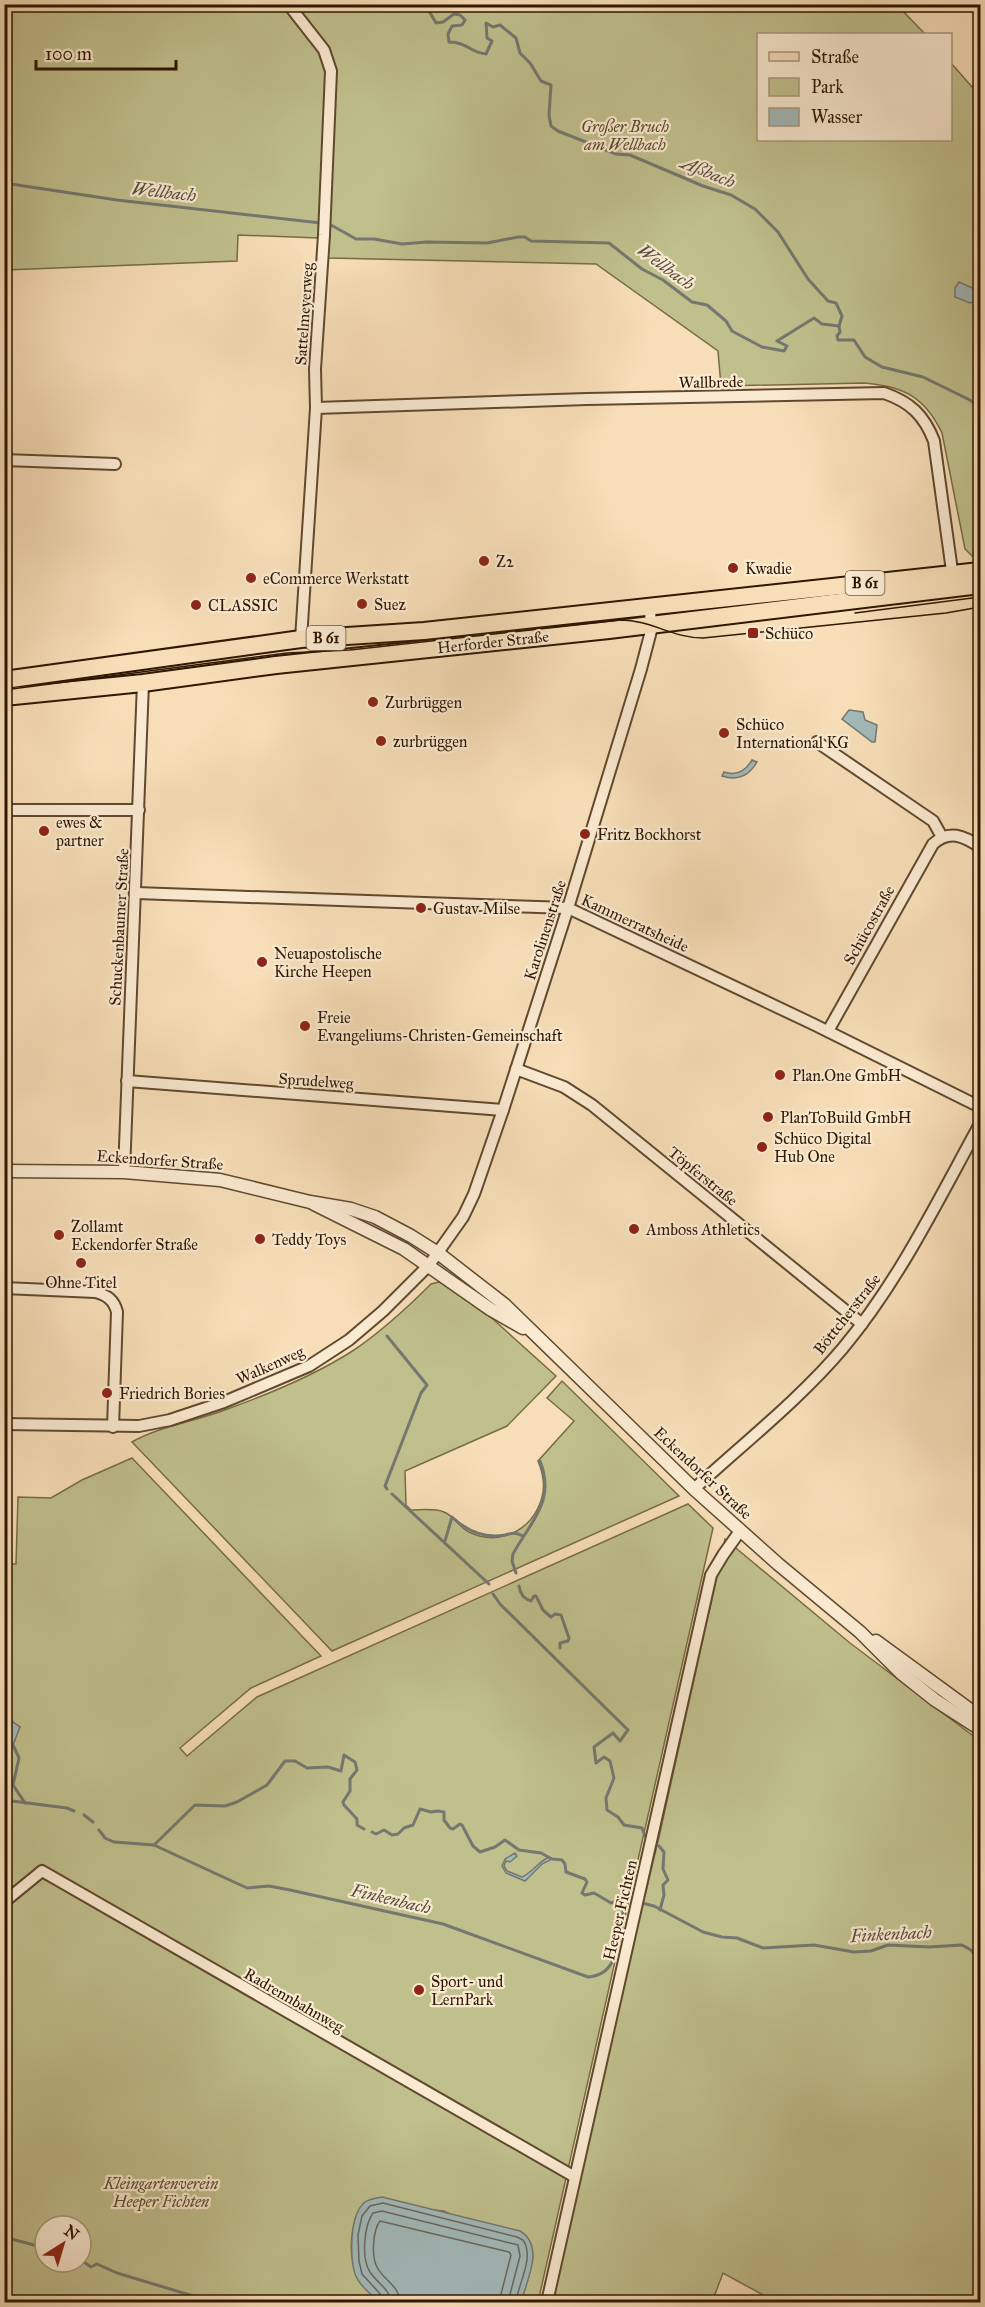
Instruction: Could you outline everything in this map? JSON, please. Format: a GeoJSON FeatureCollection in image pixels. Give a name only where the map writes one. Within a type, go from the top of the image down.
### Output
{"type":"FeatureCollection","features":[{"type":"Feature","properties":{"kind":"main road","name":"Herforder Straße"},"geometry":{"type":"LineString","coordinates":[[4,697],[652,625],[953,581],[981,571]]}},
{"type":"Feature","properties":{"kind":"main road","name":"Herforder Straße"},"geometry":{"type":"LineString","coordinates":[[4,680],[301,639],[375,636],[650,607],[953,581],[981,585]]}},
{"type":"Feature","properties":{"kind":"main road"},"geometry":{"type":"LineString","coordinates":[[296,663],[301,639]]}},
{"type":"Feature","properties":{"kind":"street","name":"Sattelmeyerweg"},"geometry":{"type":"LineString","coordinates":[[288,4],[324,50],[331,71],[324,235],[315,369],[316,408],[301,639]]}},
{"type":"Feature","properties":{"kind":"street","name":"Wallbrede"},"geometry":{"type":"LineString","coordinates":[[316,408],[587,399],[884,393],[901,399],[916,410],[928,425],[934,441],[953,581]]}},
{"type":"Feature","properties":{"kind":"street"},"geometry":{"type":"LineString","coordinates":[[4,460],[115,464]]}},
{"type":"Feature","properties":{"kind":"street","name":"Karolinenstraße"},"geometry":{"type":"LineString","coordinates":[[438,1253],[471,1202],[503,1110],[636,688],[652,625],[650,607]]}},
{"type":"Feature","properties":{"kind":"street","name":"Schuckenbaumer Straße"},"geometry":{"type":"LineString","coordinates":[[124,1172],[143,683]]}},
{"type":"Feature","properties":{"kind":"street"},"geometry":{"type":"LineString","coordinates":[[817,742],[933,822],[942,837],[960,836],[981,848]]}},
{"type":"Feature","properties":{"kind":"street"},"geometry":{"type":"LineString","coordinates":[[4,810],[139,810]]}},
{"type":"Feature","properties":{"kind":"street","name":"Schücostraße"},"geometry":{"type":"LineString","coordinates":[[828,1031],[929,848],[942,837]]}},
{"type":"Feature","properties":{"kind":"street","name":"Kammerratsheide"},"geometry":{"type":"LineString","coordinates":[[136,893],[568,908],[828,1031],[981,1107]]}},
{"type":"Feature","properties":{"kind":"street","name":"Töpferstraße"},"geometry":{"type":"LineString","coordinates":[[516,1069],[564,1087],[592,1105],[862,1324]]}},
{"type":"Feature","properties":{"kind":"street","name":"Sprudelweg"},"geometry":{"type":"LineString","coordinates":[[127,1081],[503,1110]]}},
{"type":"Feature","properties":{"kind":"street","name":"Böttcherstraße"},"geometry":{"type":"LineString","coordinates":[[694,1489],[825,1367],[862,1324],[902,1266],[981,1124]]}},
{"type":"Feature","properties":{"kind":"street","name":"Eckendorfer Straße"},"geometry":{"type":"LineString","coordinates":[[4,1171],[124,1172],[220,1180],[310,1202],[333,1204],[375,1217],[411,1236],[438,1253],[505,1305],[694,1489],[860,1632],[912,1682],[948,1709],[981,1729]]}},
{"type":"Feature","properties":{"kind":"street","name":"Eckendorfer Straße"},"geometry":{"type":"LineString","coordinates":[[310,1202],[385,1239],[429,1265],[490,1309],[531,1332]]}},
{"type":"Feature","properties":{"kind":"street","name":"Walkenweg"},"geometry":{"type":"LineString","coordinates":[[4,1424],[139,1426],[170,1420],[224,1402],[309,1366],[365,1328],[429,1265],[438,1253]]}},
{"type":"Feature","properties":{"kind":"street"},"geometry":{"type":"LineString","coordinates":[[4,1288],[95,1292],[106,1295],[113,1303],[117,1312],[113,1427]]}},
{"type":"Feature","properties":{"kind":"street","name":"Heeper Fichten"},"geometry":{"type":"LineString","coordinates":[[547,2302],[711,1575],[740,1531]]}},
{"type":"Feature","properties":{"kind":"street","name":"Eckendorfer Straße"},"geometry":{"type":"LineString","coordinates":[[860,1632],[897,1655],[981,1717]]}},
{"type":"Feature","properties":{"kind":"street","name":"Radrennbahnweg"},"geometry":{"type":"LineString","coordinates":[[4,1902],[42,1871],[575,2177]]}},
{"type":"Feature","properties":{"kind":"green space","name":"Großer Bruch am Wellbach"},"geometry":{"type":"Polygon","coordinates":[[[4,5],[897,5],[924,33],[757,33],[757,141],[952,141],[952,64],[980,96],[980,560],[965,549],[942,433],[928,410],[920,402],[890,387],[864,383],[721,386],[718,351],[596,264],[328,258],[330,228],[320,226],[318,238],[238,235],[237,261],[5,270],[4,5]]]}},
{"type":"Feature","properties":{"kind":"green space"},"geometry":{"type":"Polygon","coordinates":[[[444,1283],[494,1320],[556,1376],[507,1426],[405,1471],[406,1505],[411,1510],[444,1512],[463,1528],[479,1536],[508,1535],[525,1525],[537,1510],[542,1498],[543,1479],[538,1461],[574,1421],[547,1398],[562,1381],[679,1496],[332,1651],[132,1442],[153,1432],[211,1415],[256,1398],[323,1368],[364,1343],[394,1319],[431,1284],[444,1283]]]}},
{"type":"Feature","properties":{"kind":"green space","name":"Kleingartenverein Heeper Fichten"},"geometry":{"type":"Polygon","coordinates":[[[132,1458],[321,1656],[251,1688],[180,1748],[187,1756],[257,1697],[688,1504],[713,1528],[538,2302],[521,2302],[533,2257],[444,2211],[364,2203],[354,2224],[352,2256],[360,2280],[380,2302],[5,2302],[4,1751],[7,1752],[20,1727],[4,1716],[5,1564],[16,1564],[18,1497],[51,1498],[82,1480],[132,1458]]]}},
{"type":"Feature","properties":{"kind":"green space"},"geometry":{"type":"Polygon","coordinates":[[[725,1539],[850,1643],[980,1741],[980,2302],[776,2302],[723,2273],[712,2302],[552,2302],[725,1539]]]}},
{"type":"Feature","properties":{"kind":"water"},"geometry":{"type":"Polygon","coordinates":[[[959,282],[977,290],[979,296],[976,301],[970,303],[955,297],[955,288],[959,282]]]}},
{"type":"Feature","properties":{"kind":"water"},"geometry":{"type":"Polygon","coordinates":[[[849,710],[863,712],[865,720],[877,725],[875,742],[842,719],[849,710]]]}},
{"type":"Feature","properties":{"kind":"water"},"geometry":{"type":"Polygon","coordinates":[[[752,760],[757,762],[746,774],[733,778],[722,776],[724,772],[732,774],[740,772],[752,760]]]}},
{"type":"Feature","properties":{"kind":"water"},"geometry":{"type":"Polygon","coordinates":[[[4,1716],[20,1727],[13,1745],[7,1752],[5,1751],[4,1716]]]}},
{"type":"Feature","properties":{"kind":"water"},"geometry":{"type":"Polygon","coordinates":[[[515,1853],[517,1856],[510,1862],[506,1861],[504,1866],[507,1871],[522,1877],[545,1859],[549,1857],[552,1859],[542,1864],[525,1881],[506,1873],[502,1866],[505,1859],[515,1853]]]}},
{"type":"Feature","properties":{"kind":"water"},"geometry":{"type":"Polygon","coordinates":[[[382,2197],[520,2231],[532,2245],[533,2254],[530,2274],[521,2302],[380,2302],[366,2290],[355,2274],[352,2236],[360,2208],[367,2201],[382,2197]]]}},
{"type":"Feature","properties":{"kind":"waterway","name":"Aßbach"},"geometry":{"type":"LineString","coordinates":[[425,4],[436,23],[443,22],[454,14],[460,15],[465,20],[462,25],[452,26],[448,34],[449,42],[455,42],[486,54],[492,41],[487,38],[486,23],[493,27],[500,25],[516,38],[520,53],[530,63],[541,81],[551,85],[549,115],[551,126],[558,131],[616,154],[630,155],[703,186],[731,195],[755,209],[778,232],[808,279],[828,301],[836,303],[842,316],[838,340],[854,340],[865,357],[882,367],[923,377],[970,400],[980,408]]}},
{"type":"Feature","properties":{"kind":"waterway","name":"Wellbach"},"geometry":{"type":"LineString","coordinates":[[4,183],[117,200],[321,223]]}},
{"type":"Feature","properties":{"kind":"waterway","name":"Wellbach"},"geometry":{"type":"LineString","coordinates":[[331,225],[356,239],[374,239],[402,244],[487,243],[518,237],[525,237],[531,241],[609,243],[642,269],[663,280],[692,302],[707,305],[726,321],[732,331],[762,347],[784,351],[787,346],[777,341],[814,318],[822,324],[839,326]]}},
{"type":"Feature","properties":{"kind":"waterway"},"geometry":{"type":"LineString","coordinates":[[387,1336],[427,1385],[421,1393],[385,1486],[387,1489]]}},
{"type":"Feature","properties":{"kind":"waterway"},"geometry":{"type":"LineString","coordinates":[[516,1573],[512,1561],[513,1554],[534,1521],[543,1499],[544,1475],[540,1461]]}},
{"type":"Feature","properties":{"kind":"waterway"},"geometry":{"type":"LineString","coordinates":[[392,1494],[489,1584]]}},
{"type":"Feature","properties":{"kind":"waterway"},"geometry":{"type":"LineString","coordinates":[[445,1541],[452,1517],[470,1530],[483,1535],[497,1536],[514,1533],[523,1536]]}},
{"type":"Feature","properties":{"kind":"waterway"},"geometry":{"type":"LineString","coordinates":[[519,1586],[526,1599],[531,1601],[536,1596],[543,1610],[551,1617],[555,1614],[561,1615],[569,1638],[568,1641],[560,1643],[560,1648]]}},
{"type":"Feature","properties":{"kind":"waterway"},"geometry":{"type":"LineString","coordinates":[[493,1594],[500,1604],[628,1730],[620,1741],[613,1733],[594,1747],[596,1763],[604,1757],[610,1761],[614,1778],[606,1798],[607,1810],[618,1817],[624,1825],[642,1828],[645,1836]]}},
{"type":"Feature","properties":{"kind":"waterway"},"geometry":{"type":"LineString","coordinates":[[13,1745],[19,1758],[13,1785],[25,1803]]}},
{"type":"Feature","properties":{"kind":"waterway","name":"Finkenbach"},"geometry":{"type":"LineString","coordinates":[[154,1845],[195,1805],[225,1806],[237,1802],[267,1785],[285,1761],[295,1761],[307,1768],[328,1767],[341,1771],[344,1755],[355,1762],[357,1770],[350,1779],[350,1791],[343,1802],[357,1819],[357,1825],[364,1829]]}},
{"type":"Feature","properties":{"kind":"waterway","name":"Finkenbach"},"geometry":{"type":"LineString","coordinates":[[4,1800],[67,1808],[74,1811]]}},
{"type":"Feature","properties":{"kind":"waterway","name":"Finkenbach"},"geometry":{"type":"LineString","coordinates":[[372,1832],[376,1834],[384,1830],[392,1835],[398,1834],[404,1828],[413,1825],[420,1809],[444,1812],[444,1820],[450,1828],[462,1825],[473,1846],[480,1852],[495,1847],[505,1840],[519,1850],[541,1853],[552,1859],[562,1860],[566,1872],[585,1879],[587,1882],[582,1893],[585,1895],[594,1893],[611,1903],[626,1899],[654,1906],[703,1932],[737,1938],[763,1948],[814,1945],[854,1952],[871,1951],[888,1945],[929,1947],[962,1945],[971,1950],[980,1961]]}},
{"type":"Feature","properties":{"kind":"waterway","name":"Finkenbach"},"geometry":{"type":"LineString","coordinates":[[84,1815],[93,1822]]}},
{"type":"Feature","properties":{"kind":"waterway","name":"Finkenbach"},"geometry":{"type":"LineString","coordinates":[[99,1830],[105,1838],[114,1842],[154,1845],[247,1888],[269,1886],[443,1924],[588,1977],[602,1973],[612,1962],[626,1899]]}},
{"type":"Feature","properties":{"kind":"waterway"},"geometry":{"type":"LineString","coordinates":[[659,1846],[664,1852],[663,1869],[668,1880],[663,1885],[664,1895],[660,1910]]}},
{"type":"Feature","properties":{"kind":"waterway"},"geometry":{"type":"LineString","coordinates":[[4,2237],[33,2245]]}},
{"type":"Feature","properties":{"kind":"waterway"},"geometry":{"type":"LineString","coordinates":[[93,2266],[97,2264],[117,2273],[213,2302]]}},
{"type":"Feature","properties":{"kind":"tram line"},"geometry":{"type":"LineString","coordinates":[[855,613],[980,597]]}},
{"type":"Feature","properties":{"kind":"tram line"},"geometry":{"type":"LineString","coordinates":[[4,690],[287,653],[350,650],[621,620],[703,638],[946,613],[980,607]]}},
{"type":"Feature","properties":{"kind":"place","name":"Z2"},"geometry":{"type":"Point","coordinates":[484,561]}},
{"type":"Feature","properties":{"kind":"place","name":"Kwadie"},"geometry":{"type":"Point","coordinates":[733,568]}},
{"type":"Feature","properties":{"kind":"place","name":"eCommerce Werkstatt"},"geometry":{"type":"Point","coordinates":[251,578]}},
{"type":"Feature","properties":{"kind":"place","name":"Suez"},"geometry":{"type":"Point","coordinates":[362,604]}},
{"type":"Feature","properties":{"kind":"place","name":"CLASSIC"},"geometry":{"type":"Point","coordinates":[196,605]}},
{"type":"Feature","properties":{"kind":"place","name":"Schüco"},"geometry":{"type":"Point","coordinates":[753,633]}},
{"type":"Feature","properties":{"kind":"place","name":"Zurbrüggen"},"geometry":{"type":"Point","coordinates":[373,702]}},
{"type":"Feature","properties":{"kind":"place","name":"Schüco International KG"},"geometry":{"type":"Point","coordinates":[724,733]}},
{"type":"Feature","properties":{"kind":"place","name":"zurbrüggen"},"geometry":{"type":"Point","coordinates":[381,741]}},
{"type":"Feature","properties":{"kind":"place","name":"ewes & partner"},"geometry":{"type":"Point","coordinates":[44,831]}},
{"type":"Feature","properties":{"kind":"place","name":"Fritz Bockhorst"},"geometry":{"type":"Point","coordinates":[585,834]}},
{"type":"Feature","properties":{"kind":"place","name":"Gustav Milse"},"geometry":{"type":"Point","coordinates":[421,908]}},
{"type":"Feature","properties":{"kind":"place","name":"Neuapostolische Kirche Heepen"},"geometry":{"type":"Point","coordinates":[262,962]}},
{"type":"Feature","properties":{"kind":"place","name":"Freie Evangeliums-Christen-Gemeinschaft"},"geometry":{"type":"Point","coordinates":[305,1026]}},
{"type":"Feature","properties":{"kind":"place","name":"Plan.One GmbH"},"geometry":{"type":"Point","coordinates":[780,1075]}},
{"type":"Feature","properties":{"kind":"place","name":"PlanToBuild GmbH"},"geometry":{"type":"Point","coordinates":[768,1117]}},
{"type":"Feature","properties":{"kind":"place","name":"Schüco Digital Hub One"},"geometry":{"type":"Point","coordinates":[762,1147]}},
{"type":"Feature","properties":{"kind":"place","name":"Amboss Athletics"},"geometry":{"type":"Point","coordinates":[634,1229]}},
{"type":"Feature","properties":{"kind":"place","name":"Zollamt Eckendorfer Straße"},"geometry":{"type":"Point","coordinates":[59,1235]}},
{"type":"Feature","properties":{"kind":"place","name":"Teddy Toys"},"geometry":{"type":"Point","coordinates":[260,1239]}},
{"type":"Feature","properties":{"kind":"place","name":"Ohne Titel"},"geometry":{"type":"Point","coordinates":[81,1263]}},
{"type":"Feature","properties":{"kind":"place","name":"Friedrich Bories"},"geometry":{"type":"Point","coordinates":[107,1393]}},
{"type":"Feature","properties":{"kind":"place","name":"Sport- und LernPark"},"geometry":{"type":"Point","coordinates":[419,1990]}}]}
